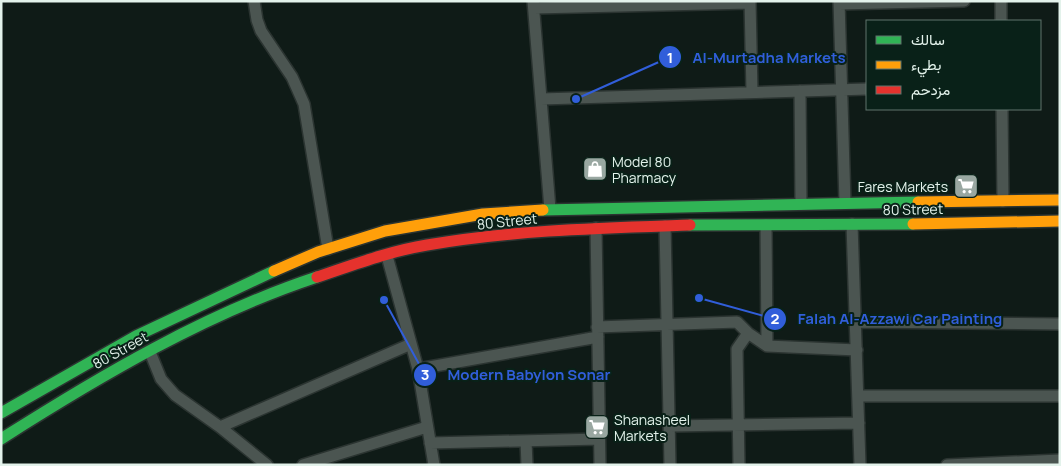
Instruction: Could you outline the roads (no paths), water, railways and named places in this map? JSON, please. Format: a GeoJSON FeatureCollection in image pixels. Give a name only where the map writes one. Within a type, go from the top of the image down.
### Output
{"type":"FeatureCollection","features":[{"type":"Feature","properties":{"kind":"main road","name":"80 Street"},"geometry":{"type":"LineString","coordinates":[[1,413],[136,336],[256,278],[328,249],[385,231],[483,214],[550,208],[1060,200]]}},
{"type":"Feature","properties":{"kind":"main road"},"geometry":{"type":"LineString","coordinates":[[978,201],[986,206],[987,211],[984,220],[979,222]]}},
{"type":"Feature","properties":{"kind":"main road"},"geometry":{"type":"LineString","coordinates":[[1029,201],[1024,204],[1022,209],[1026,219],[1032,221]]}},
{"type":"Feature","properties":{"kind":"main road","name":"80 Street"},"geometry":{"type":"LineString","coordinates":[[1,439],[62,400],[199,325],[290,286],[362,262],[426,245],[508,235],[596,228],[1060,221]]}},
{"type":"Feature","properties":{"kind":"street"},"geometry":{"type":"LineString","coordinates":[[254,1],[261,31],[292,77],[304,104],[328,249]]}},
{"type":"Feature","properties":{"kind":"street"},"geometry":{"type":"LineString","coordinates":[[844,203],[839,3],[964,1]]}},
{"type":"Feature","properties":{"kind":"street"},"geometry":{"type":"LineString","coordinates":[[1001,1],[1001,20]]}},
{"type":"Feature","properties":{"kind":"street"},"geometry":{"type":"LineString","coordinates":[[550,208],[533,5],[750,2],[752,92]]}},
{"type":"Feature","properties":{"kind":"street"},"geometry":{"type":"LineString","coordinates":[[541,98],[866,89]]}},
{"type":"Feature","properties":{"kind":"street"},"geometry":{"type":"LineString","coordinates":[[800,90],[801,204]]}},
{"type":"Feature","properties":{"kind":"street"},"geometry":{"type":"LineString","coordinates":[[1002,110],[1004,201]]}},
{"type":"Feature","properties":{"kind":"street"},"geometry":{"type":"LineString","coordinates":[[766,224],[766,346]]}},
{"type":"Feature","properties":{"kind":"street"},"geometry":{"type":"LineString","coordinates":[[852,224],[860,465]]}},
{"type":"Feature","properties":{"kind":"street"},"geometry":{"type":"LineString","coordinates":[[665,226],[670,465]]}},
{"type":"Feature","properties":{"kind":"street"},"geometry":{"type":"LineString","coordinates":[[596,228],[600,465]]}},
{"type":"Feature","properties":{"kind":"street"},"geometry":{"type":"LineString","coordinates":[[386,256],[418,369],[434,465]]}},
{"type":"Feature","properties":{"kind":"street"},"geometry":{"type":"LineString","coordinates":[[418,369],[598,332],[668,324],[737,322],[766,346],[857,350]]}},
{"type":"Feature","properties":{"kind":"street"},"geometry":{"type":"LineString","coordinates":[[856,322],[1060,324]]}},
{"type":"Feature","properties":{"kind":"street"},"geometry":{"type":"LineString","coordinates":[[740,465],[737,349],[748,333]]}},
{"type":"Feature","properties":{"kind":"street"},"geometry":{"type":"LineString","coordinates":[[220,427],[411,344]]}},
{"type":"Feature","properties":{"kind":"street"},"geometry":{"type":"LineString","coordinates":[[150,352],[161,379],[175,395],[220,427],[267,465]]}},
{"type":"Feature","properties":{"kind":"street"},"geometry":{"type":"LineString","coordinates":[[858,396],[1060,396]]}},
{"type":"Feature","properties":{"kind":"street"},"geometry":{"type":"LineString","coordinates":[[670,426],[859,423]]}},
{"type":"Feature","properties":{"kind":"street"},"geometry":{"type":"LineString","coordinates":[[303,465],[427,427]]}},
{"type":"Feature","properties":{"kind":"street"},"geometry":{"type":"LineString","coordinates":[[430,443],[599,438]]}},
{"type":"Feature","properties":{"kind":"street"},"geometry":{"type":"LineString","coordinates":[[526,440],[527,465]]}},
{"type":"Feature","properties":{"kind":"street"},"geometry":{"type":"LineString","coordinates":[[947,465],[1060,460]]}},
{"type":"Feature","properties":{"kind":"place","name":"Al-Murtadha Markets"},"geometry":{"type":"Point","coordinates":[576,99]}},
{"type":"Feature","properties":{"kind":"place","name":"Model 80 Pharmacy"},"geometry":{"type":"Point","coordinates":[595,169]}},
{"type":"Feature","properties":{"kind":"place","name":"Fares Markets"},"geometry":{"type":"Point","coordinates":[966,186]}},
{"type":"Feature","properties":{"kind":"place","name":"Falah Al-Azzawi Car Painting"},"geometry":{"type":"Point","coordinates":[699,298]}},
{"type":"Feature","properties":{"kind":"place","name":"Modern Babylon Sonar"},"geometry":{"type":"Point","coordinates":[384,300]}},
{"type":"Feature","properties":{"kind":"place","name":"Shanasheel Markets"},"geometry":{"type":"Point","coordinates":[597,427]}}]}
